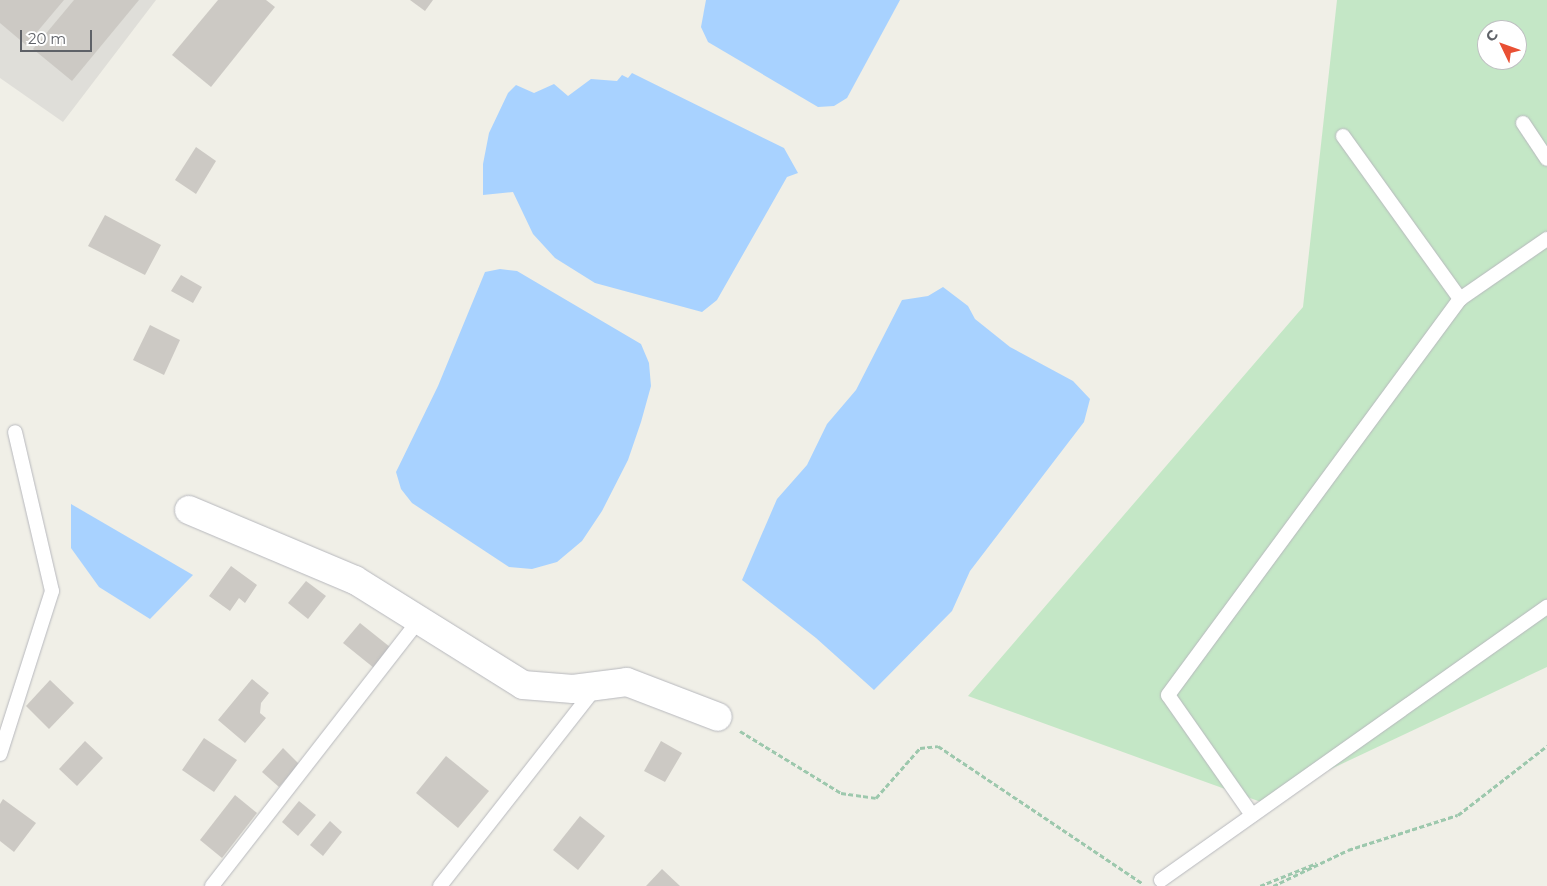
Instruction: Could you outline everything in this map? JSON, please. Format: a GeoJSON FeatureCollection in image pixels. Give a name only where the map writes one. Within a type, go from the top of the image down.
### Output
{"type":"FeatureCollection","features":[{"type":"Feature","properties":{"kind":"street"},"geometry":{"type":"LineString","coordinates":[[188,510],[355,580],[523,685],[574,689],[627,682],[718,717]]}},
{"type":"Feature","properties":{"kind":"lane"},"geometry":{"type":"LineString","coordinates":[[1523,123],[1547,159]]}},
{"type":"Feature","properties":{"kind":"lane"},"geometry":{"type":"LineString","coordinates":[[1343,136],[1460,299]]}},
{"type":"Feature","properties":{"kind":"lane"},"geometry":{"type":"LineString","coordinates":[[1252,815],[1168,694],[1460,299],[1547,239]]}},
{"type":"Feature","properties":{"kind":"lane"},"geometry":{"type":"LineString","coordinates":[[0,754],[52,591],[15,432]]}},
{"type":"Feature","properties":{"kind":"lane"},"geometry":{"type":"LineString","coordinates":[[1161,880],[1547,607]]}},
{"type":"Feature","properties":{"kind":"lane"},"geometry":{"type":"LineString","coordinates":[[212,886],[419,620]]}},
{"type":"Feature","properties":{"kind":"lane"},"geometry":{"type":"LineString","coordinates":[[440,886],[596,686]]}},
{"type":"Feature","properties":{"kind":"path"},"geometry":{"type":"LineString","coordinates":[[718,717],[841,793],[876,798],[920,748],[938,746],[1145,886]]}},
{"type":"Feature","properties":{"kind":"path"},"geometry":{"type":"LineString","coordinates":[[1260,886],[1348,850],[1458,815],[1547,746]]}},
{"type":"Feature","properties":{"kind":"path"},"geometry":{"type":"LineString","coordinates":[[1273,886],[1348,850]]}},
{"type":"Feature","properties":{"kind":"shaded area"},"geometry":{"type":"Polygon","coordinates":[[[0,0],[156,0],[63,122],[0,78],[0,0]]]}},
{"type":"Feature","properties":{"kind":"green space"},"geometry":{"type":"Polygon","coordinates":[[[1337,0],[1547,0],[1547,667],[1261,802],[968,696],[1303,307],[1337,0]]]}},
{"type":"Feature","properties":{"kind":"water"},"geometry":{"type":"Polygon","coordinates":[[[706,0],[900,0],[847,98],[834,106],[818,107],[708,42],[701,27],[706,0]]]}},
{"type":"Feature","properties":{"kind":"water"},"geometry":{"type":"Polygon","coordinates":[[[632,73],[784,148],[798,173],[787,177],[717,300],[702,312],[595,283],[555,258],[533,234],[513,192],[483,195],[483,164],[489,133],[508,93],[516,85],[534,93],[554,84],[568,96],[591,79],[617,81],[622,75],[628,78],[632,73]]]}},
{"type":"Feature","properties":{"kind":"water"},"geometry":{"type":"Polygon","coordinates":[[[500,269],[517,271],[641,344],[649,363],[651,386],[641,422],[628,460],[602,511],[582,541],[557,562],[532,569],[509,567],[412,503],[401,489],[396,472],[438,386],[485,272],[500,269]]]}},
{"type":"Feature","properties":{"kind":"water"},"geometry":{"type":"Polygon","coordinates":[[[943,287],[968,306],[975,319],[1010,347],[1073,381],[1090,399],[1084,422],[970,571],[952,611],[874,690],[816,638],[742,580],[777,499],[807,465],[827,424],[856,390],[902,300],[928,296],[943,287]]]}},
{"type":"Feature","properties":{"kind":"water"},"geometry":{"type":"Polygon","coordinates":[[[71,504],[193,575],[150,619],[99,587],[71,548],[71,504]]]}},
{"type":"Feature","properties":{"kind":"building"},"geometry":{"type":"Polygon","coordinates":[[[0,0],[64,0],[26,45],[0,23],[0,0]]]}},
{"type":"Feature","properties":{"kind":"building"},"geometry":{"type":"Polygon","coordinates":[[[74,0],[139,0],[72,81],[33,49],[74,0]]]}},
{"type":"Feature","properties":{"kind":"building"},"geometry":{"type":"Polygon","coordinates":[[[218,0],[266,0],[275,7],[211,87],[172,55],[218,0]]]}},
{"type":"Feature","properties":{"kind":"building"},"geometry":{"type":"Polygon","coordinates":[[[410,0],[433,0],[425,11],[410,0]]]}},
{"type":"Feature","properties":{"kind":"building"},"geometry":{"type":"Polygon","coordinates":[[[196,147],[216,161],[196,194],[175,180],[196,147]]]}},
{"type":"Feature","properties":{"kind":"building"},"geometry":{"type":"Polygon","coordinates":[[[105,215],[161,245],[145,275],[88,246],[105,215]]]}},
{"type":"Feature","properties":{"kind":"building"},"geometry":{"type":"Polygon","coordinates":[[[181,275],[202,287],[193,303],[171,291],[181,275]]]}},
{"type":"Feature","properties":{"kind":"building"},"geometry":{"type":"Polygon","coordinates":[[[150,325],[180,340],[164,375],[133,360],[150,325]]]}},
{"type":"Feature","properties":{"kind":"building"},"geometry":{"type":"Polygon","coordinates":[[[231,566],[257,585],[245,603],[239,598],[230,611],[209,596],[231,566]]]}},
{"type":"Feature","properties":{"kind":"building"},"geometry":{"type":"Polygon","coordinates":[[[306,581],[326,596],[308,619],[288,603],[306,581]]]}},
{"type":"Feature","properties":{"kind":"building"},"geometry":{"type":"Polygon","coordinates":[[[360,623],[390,647],[374,668],[343,643],[360,623]]]}},
{"type":"Feature","properties":{"kind":"building"},"geometry":{"type":"Polygon","coordinates":[[[252,679],[269,693],[261,703],[260,713],[266,718],[245,743],[218,720],[252,679]]]}},
{"type":"Feature","properties":{"kind":"building"},"geometry":{"type":"Polygon","coordinates":[[[50,680],[74,703],[49,729],[26,706],[50,680]]]}},
{"type":"Feature","properties":{"kind":"building"},"geometry":{"type":"Polygon","coordinates":[[[204,738],[237,760],[214,792],[182,770],[204,738]]]}},
{"type":"Feature","properties":{"kind":"building"},"geometry":{"type":"Polygon","coordinates":[[[85,741],[103,758],[77,786],[59,769],[85,741]]]}},
{"type":"Feature","properties":{"kind":"building"},"geometry":{"type":"Polygon","coordinates":[[[661,741],[682,753],[665,782],[644,771],[661,741]]]}},
{"type":"Feature","properties":{"kind":"building"},"geometry":{"type":"Polygon","coordinates":[[[283,748],[299,764],[279,787],[262,772],[283,748]]]}},
{"type":"Feature","properties":{"kind":"building"},"geometry":{"type":"Polygon","coordinates":[[[446,756],[489,791],[458,828],[416,793],[446,756]]]}},
{"type":"Feature","properties":{"kind":"building"},"geometry":{"type":"Polygon","coordinates":[[[235,795],[257,813],[222,858],[200,840],[235,795]]]}},
{"type":"Feature","properties":{"kind":"building"},"geometry":{"type":"Polygon","coordinates":[[[3,799],[36,823],[14,852],[0,841],[0,804],[3,799]]]}},
{"type":"Feature","properties":{"kind":"building"},"geometry":{"type":"Polygon","coordinates":[[[299,801],[316,815],[298,836],[282,822],[299,801]]]}},
{"type":"Feature","properties":{"kind":"building"},"geometry":{"type":"Polygon","coordinates":[[[580,816],[605,836],[578,870],[553,850],[580,816]]]}},
{"type":"Feature","properties":{"kind":"building"},"geometry":{"type":"Polygon","coordinates":[[[330,821],[342,832],[323,856],[310,845],[330,821]]]}},
{"type":"Feature","properties":{"kind":"building"},"geometry":{"type":"Polygon","coordinates":[[[662,869],[680,886],[646,886],[662,869]]]}}]}
